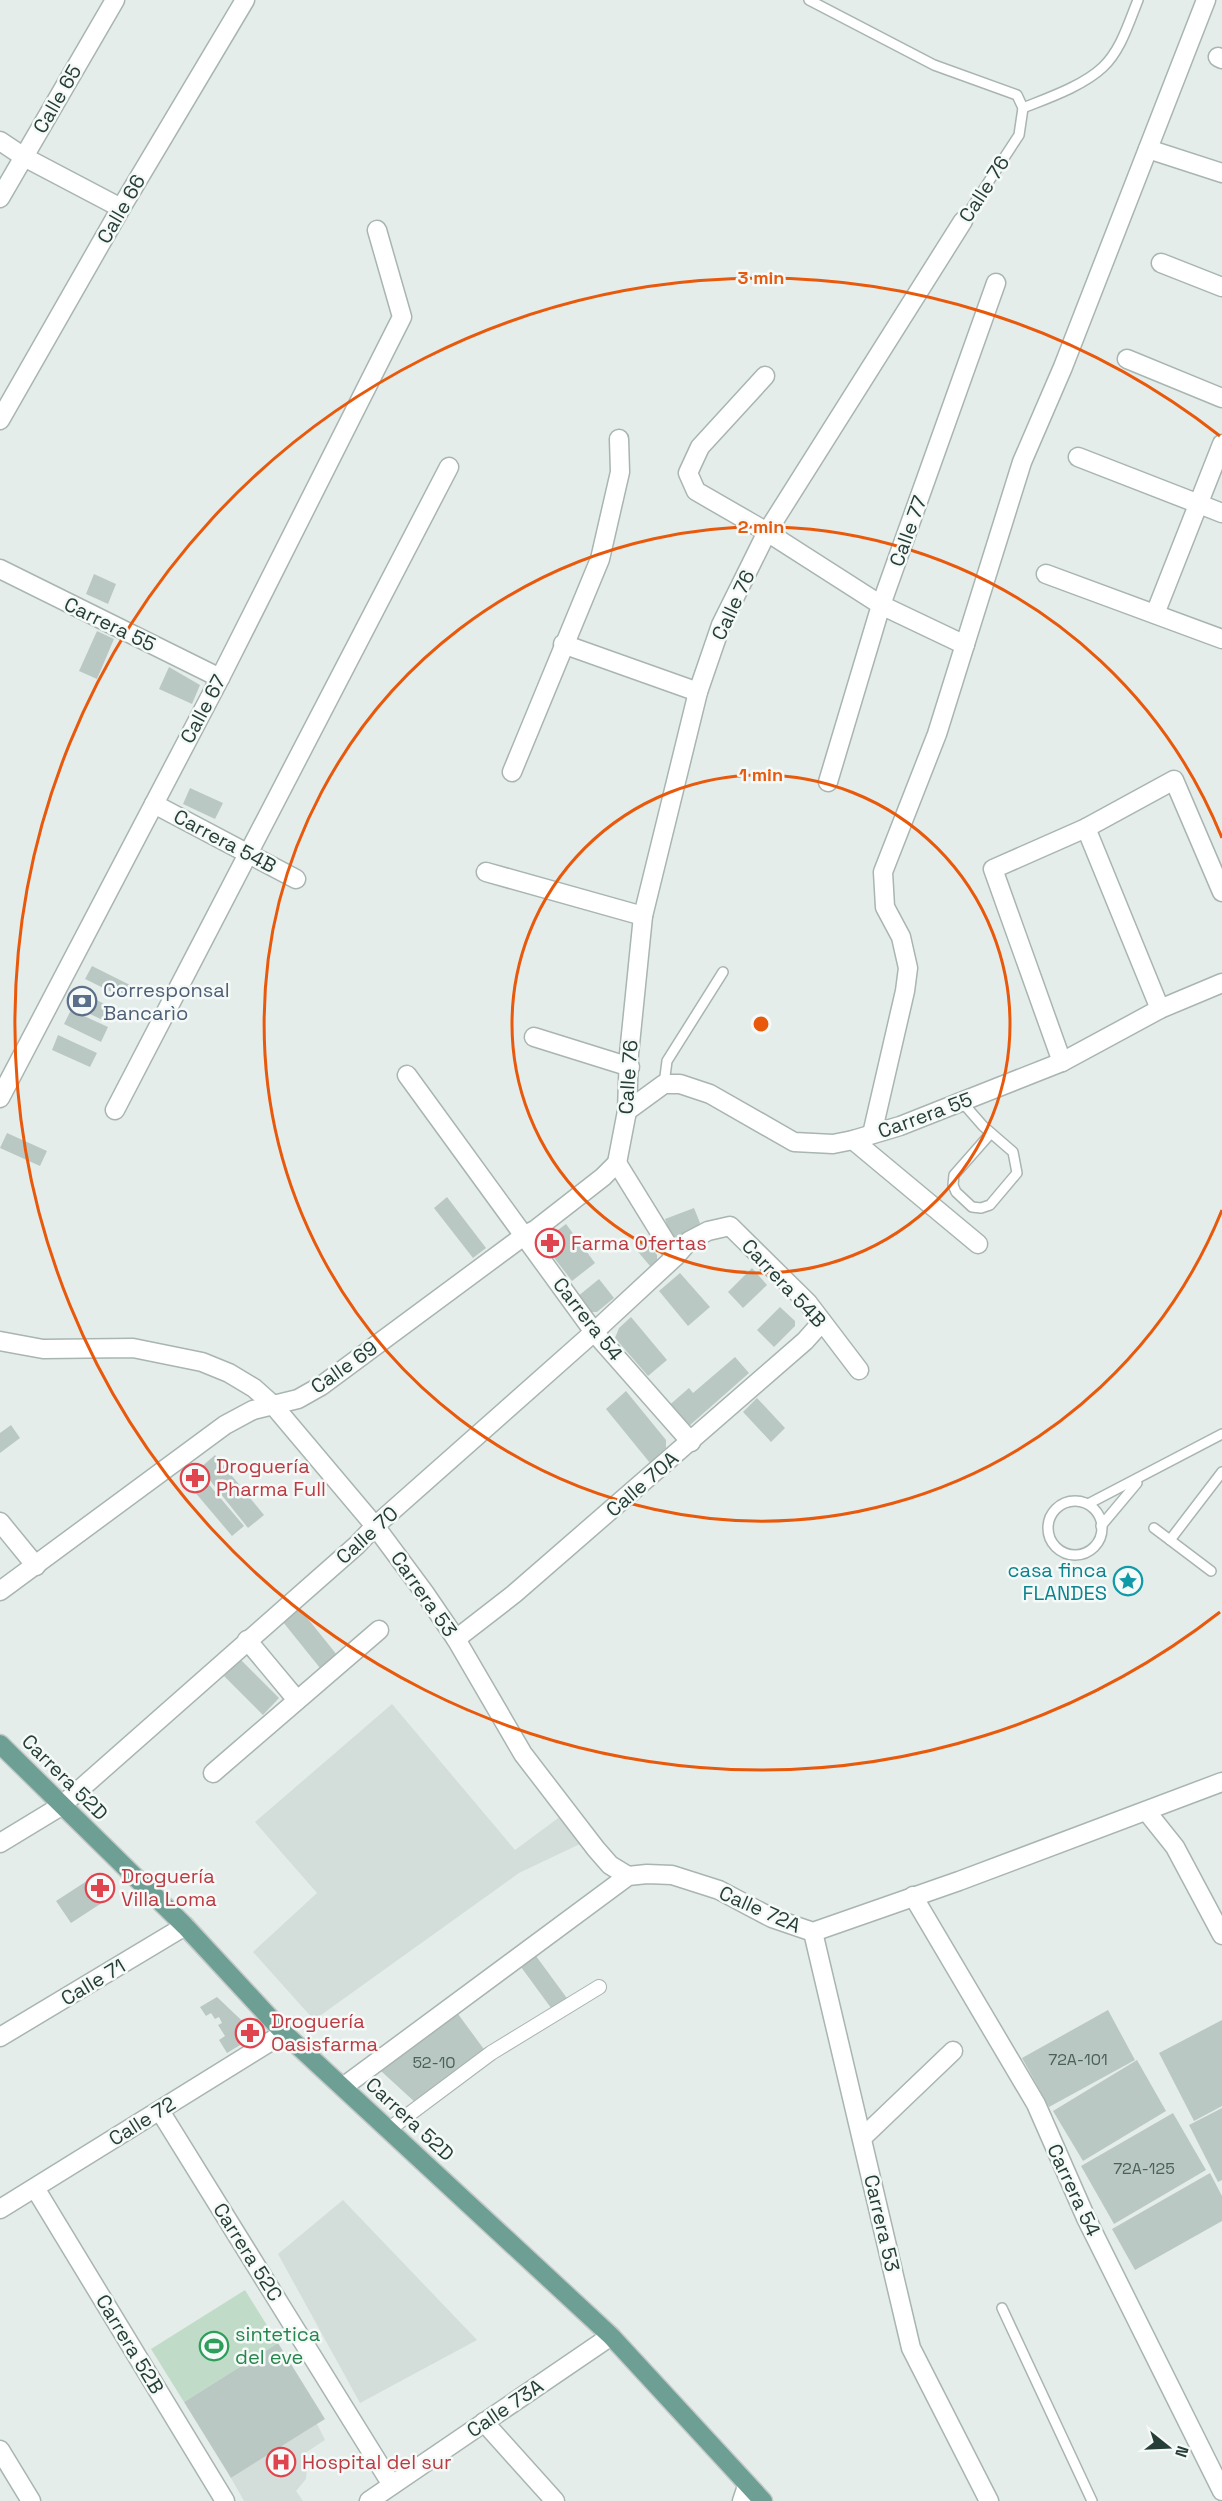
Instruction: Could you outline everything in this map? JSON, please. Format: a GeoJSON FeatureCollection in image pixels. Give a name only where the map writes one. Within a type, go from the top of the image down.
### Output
{"type":"FeatureCollection","features":[{"type":"Feature","properties":{"kind":"main road","name":"Carrera 52D"},"geometry":{"type":"LineString","coordinates":[[0,1744],[185,1926],[284,2033],[611,2336],[745,2493],[763,2501]]}},
{"type":"Feature","properties":{"kind":"street","name":"Calle 65"},"geometry":{"type":"LineString","coordinates":[[0,198],[115,0]]}},
{"type":"Feature","properties":{"kind":"street","name":"Calle 66"},"geometry":{"type":"LineString","coordinates":[[0,420],[121,208],[245,0]]}},
{"type":"Feature","properties":{"kind":"street"},"geometry":{"type":"LineString","coordinates":[[872,1134],[905,991],[908,968],[901,937],[885,907],[883,872],[937,734],[1022,462],[1063,367],[1206,0]]}},
{"type":"Feature","properties":{"kind":"street"},"geometry":{"type":"LineString","coordinates":[[0,141],[24,157],[121,208]]}},
{"type":"Feature","properties":{"kind":"street"},"geometry":{"type":"LineString","coordinates":[[1148,149],[1222,173]]}},
{"type":"Feature","properties":{"kind":"street","name":"Calle 76"},"geometry":{"type":"LineString","coordinates":[[617,1163],[627,1111],[643,916],[698,692],[721,625],[767,532],[963,221]]}},
{"type":"Feature","properties":{"kind":"street","name":"Calle 67"},"geometry":{"type":"LineString","coordinates":[[0,1098],[220,678],[402,317],[377,230]]}},
{"type":"Feature","properties":{"kind":"street"},"geometry":{"type":"LineString","coordinates":[[1161,263],[1222,287]]}},
{"type":"Feature","properties":{"kind":"street","name":"Calle 77"},"geometry":{"type":"LineString","coordinates":[[828,782],[881,605],[996,284]]}},
{"type":"Feature","properties":{"kind":"street"},"geometry":{"type":"LineString","coordinates":[[1127,359],[1222,398]]}},
{"type":"Feature","properties":{"kind":"street"},"geometry":{"type":"LineString","coordinates":[[765,376],[700,447],[688,473],[696,491],[767,532],[881,605],[965,645]]}},
{"type":"Feature","properties":{"kind":"street"},"geometry":{"type":"LineString","coordinates":[[512,772],[600,559],[610,524],[620,472],[619,439]]}},
{"type":"Feature","properties":{"kind":"street"},"geometry":{"type":"LineString","coordinates":[[1155,614],[1222,444]]}},
{"type":"Feature","properties":{"kind":"street"},"geometry":{"type":"LineString","coordinates":[[1078,457],[1222,513]]}},
{"type":"Feature","properties":{"kind":"street"},"geometry":{"type":"LineString","coordinates":[[116,1110],[449,467]]}},
{"type":"Feature","properties":{"kind":"street","name":"Carrera 55"},"geometry":{"type":"LineString","coordinates":[[0,569],[220,678]]}},
{"type":"Feature","properties":{"kind":"street"},"geometry":{"type":"LineString","coordinates":[[1046,574],[1222,639]]}},
{"type":"Feature","properties":{"kind":"street"},"geometry":{"type":"LineString","coordinates":[[563,644],[698,692]]}},
{"type":"Feature","properties":{"kind":"street"},"geometry":{"type":"LineString","coordinates":[[1062,1062],[993,869],[1086,828],[1174,780],[1222,892]]}},
{"type":"Feature","properties":{"kind":"street","name":"Carrera 54B"},"geometry":{"type":"LineString","coordinates":[[154,804],[296,879]]}},
{"type":"Feature","properties":{"kind":"street"},"geometry":{"type":"LineString","coordinates":[[1086,828],[1160,1009]]}},
{"type":"Feature","properties":{"kind":"street"},"geometry":{"type":"LineString","coordinates":[[486,872],[643,916]]}},
{"type":"Feature","properties":{"kind":"street","name":"Carrera 55"},"geometry":{"type":"LineString","coordinates":[[664,1084],[680,1084],[710,1094],[794,1142],[834,1144],[900,1126],[1062,1062],[1160,1009],[1222,983]]}},
{"type":"Feature","properties":{"kind":"street"},"geometry":{"type":"LineString","coordinates":[[534,1038],[630,1066]]}},
{"type":"Feature","properties":{"kind":"street","name":"Carrera 54"},"geometry":{"type":"LineString","coordinates":[[407,1075],[594,1332],[691,1442]]}},
{"type":"Feature","properties":{"kind":"street"},"geometry":{"type":"LineString","coordinates":[[627,1111],[664,1084]]}},
{"type":"Feature","properties":{"kind":"street"},"geometry":{"type":"LineString","coordinates":[[853,1140],[978,1244]]}},
{"type":"Feature","properties":{"kind":"street"},"geometry":{"type":"LineString","coordinates":[[617,1163],[675,1257]]}},
{"type":"Feature","properties":{"kind":"street","name":"Calle 69"},"geometry":{"type":"LineString","coordinates":[[0,1591],[225,1425],[253,1410],[298,1399],[321,1386],[525,1235],[535,1230],[603,1177],[617,1163]]}},
{"type":"Feature","properties":{"kind":"street","name":"Carrera 54B"},"geometry":{"type":"LineString","coordinates":[[730,1226],[808,1303],[859,1370]]}},
{"type":"Feature","properties":{"kind":"street","name":"Calle 70"},"geometry":{"type":"LineString","coordinates":[[0,1843],[61,1806],[594,1332],[675,1257],[689,1241],[708,1231],[730,1226]]}},
{"type":"Feature","properties":{"kind":"street","name":"Calle 70A"},"geometry":{"type":"LineString","coordinates":[[456,1639],[514,1594],[691,1442],[805,1341],[822,1322]]}},
{"type":"Feature","properties":{"kind":"street","name":"Carrera 53"},"geometry":{"type":"LineString","coordinates":[[0,1341],[43,1348],[133,1348],[202,1362],[229,1373],[254,1388],[273,1405],[375,1526],[456,1639],[524,1754],[596,1849],[610,1865],[628,1876]]}},
{"type":"Feature","properties":{"kind":"street"},"geometry":{"type":"LineString","coordinates":[[0,1521],[36,1566]]}},
{"type":"Feature","properties":{"kind":"street"},"geometry":{"type":"LineString","coordinates":[[213,1773],[379,1630]]}},
{"type":"Feature","properties":{"kind":"street"},"geometry":{"type":"LineString","coordinates":[[247,1640],[297,1700]]}},
{"type":"Feature","properties":{"kind":"street","name":"Calle 72A"},"geometry":{"type":"LineString","coordinates":[[628,1876],[672,1875],[719,1890],[772,1918],[813,1932],[1147,1812],[1222,1782]]}},
{"type":"Feature","properties":{"kind":"street"},"geometry":{"type":"LineString","coordinates":[[1147,1812],[1175,1847],[1222,1935]]}},
{"type":"Feature","properties":{"kind":"street"},"geometry":{"type":"LineString","coordinates":[[343,2087],[628,1876]]}},
{"type":"Feature","properties":{"kind":"street","name":"Carrera 54"},"geometry":{"type":"LineString","coordinates":[[913,1896],[1035,2104],[1086,2218],[1222,2491]]}},
{"type":"Feature","properties":{"kind":"street","name":"Calle 71"},"geometry":{"type":"LineString","coordinates":[[0,2037],[185,1926]]}},
{"type":"Feature","properties":{"kind":"street","name":"Carrera 53"},"geometry":{"type":"LineString","coordinates":[[813,1932],[911,2348],[989,2501]]}},
{"type":"Feature","properties":{"kind":"street"},"geometry":{"type":"LineString","coordinates":[[388,2130],[491,2054],[599,1987]]}},
{"type":"Feature","properties":{"kind":"street","name":"Calle 72"},"geometry":{"type":"LineString","coordinates":[[0,2209],[284,2033]]}},
{"type":"Feature","properties":{"kind":"street"},"geometry":{"type":"LineString","coordinates":[[862,2138],[953,2051]]}},
{"type":"Feature","properties":{"kind":"street","name":"Carrera 52C"},"geometry":{"type":"LineString","coordinates":[[160,2110],[392,2485]]}},
{"type":"Feature","properties":{"kind":"street","name":"Carrera 52B"},"geometry":{"type":"LineString","coordinates":[[35,2188],[225,2501]]}},
{"type":"Feature","properties":{"kind":"street","name":"Calle 73A"},"geometry":{"type":"LineString","coordinates":[[369,2501],[611,2336]]}},
{"type":"Feature","properties":{"kind":"street"},"geometry":{"type":"LineString","coordinates":[[484,2422],[555,2501]]}},
{"type":"Feature","properties":{"kind":"street"},"geometry":{"type":"LineString","coordinates":[[0,2450],[31,2501]]}},
{"type":"Feature","properties":{"kind":"lane"},"geometry":{"type":"LineString","coordinates":[[809,0],[934,65],[1017,95],[1023,108],[1068,89],[1103,67],[1123,38],[1138,0]]}},
{"type":"Feature","properties":{"kind":"lane","name":"Calle 76"},"geometry":{"type":"LineString","coordinates":[[963,221],[1019,135],[1023,108]]}},
{"type":"Feature","properties":{"kind":"lane"},"geometry":{"type":"LineString","coordinates":[[664,1084],[667,1061],[723,972]]}},
{"type":"Feature","properties":{"kind":"lane"},"geometry":{"type":"LineString","coordinates":[[962,1102],[991,1133],[1013,1152],[1017,1173],[990,1205],[981,1208],[972,1207],[956,1192],[953,1185],[954,1175],[991,1133]]}},
{"type":"Feature","properties":{"kind":"lane"},"geometry":{"type":"LineString","coordinates":[[1088,1504],[1140,1479],[1222,1434]]}},
{"type":"Feature","properties":{"kind":"lane"},"geometry":{"type":"LineString","coordinates":[[1170,1540],[1222,1472]]}},
{"type":"Feature","properties":{"kind":"lane"},"geometry":{"type":"LineString","coordinates":[[1101,1526],[1095,1509],[1080,1501],[1071,1501],[1055,1509],[1048,1526],[1053,1543],[1059,1550],[1068,1554],[1089,1551],[1096,1544],[1101,1526],[1140,1479]]}},
{"type":"Feature","properties":{"kind":"lane"},"geometry":{"type":"LineString","coordinates":[[1154,1528],[1211,1570]]}},
{"type":"Feature","properties":{"kind":"lane"},"geometry":{"type":"LineString","coordinates":[[1002,2308],[1092,2501]]}},
{"type":"Feature","properties":{"kind":"shaded area"},"geometry":{"type":"Polygon","coordinates":[[[392,1704],[515,1850],[561,1816],[582,1843],[519,1873],[314,2020],[253,1952],[317,1893],[255,1822],[392,1704]]]}},
{"type":"Feature","properties":{"kind":"shaded area"},"geometry":{"type":"Polygon","coordinates":[[[343,2200],[477,2340],[360,2403],[278,2254],[343,2200]]]}},
{"type":"Feature","properties":{"kind":"shaded area","name":"Hospital del sur"},"geometry":{"type":"Polygon","coordinates":[[[317,2424],[325,2440],[302,2455],[307,2469],[306,2479],[296,2491],[303,2501],[244,2501],[231,2478],[317,2424]]]}},
{"type":"Feature","properties":{"kind":"green space","name":"sintetica del eve"},"geometry":{"type":"Polygon","coordinates":[[[245,2290],[278,2343],[184,2402],[151,2349],[245,2290]]]}},
{"type":"Feature","properties":{"kind":"building"},"geometry":{"type":"Polygon","coordinates":[[[94,574],[116,584],[108,604],[86,594],[94,574]]]}},
{"type":"Feature","properties":{"kind":"building"},"geometry":{"type":"Polygon","coordinates":[[[97,631],[114,639],[97,679],[79,671],[97,631]]]}},
{"type":"Feature","properties":{"kind":"building"},"geometry":{"type":"Polygon","coordinates":[[[169,667],[200,685],[192,704],[159,689],[169,667]]]}},
{"type":"Feature","properties":{"kind":"building"},"geometry":{"type":"Polygon","coordinates":[[[190,788],[223,803],[215,819],[183,804],[190,788]]]}},
{"type":"Feature","properties":{"kind":"building"},"geometry":{"type":"Polygon","coordinates":[[[92,966],[130,985],[124,998],[85,979],[92,966]]]}},
{"type":"Feature","properties":{"kind":"building"},"geometry":{"type":"Polygon","coordinates":[[[80,992],[115,1009],[109,1023],[73,1006],[80,992]]]}},
{"type":"Feature","properties":{"kind":"building"},"geometry":{"type":"Polygon","coordinates":[[[71,1010],[108,1027],[101,1042],[64,1024],[71,1010]]]}},
{"type":"Feature","properties":{"kind":"building"},"geometry":{"type":"Polygon","coordinates":[[[58,1035],[97,1053],[90,1067],[52,1050],[58,1035]]]}},
{"type":"Feature","properties":{"kind":"building"},"geometry":{"type":"Polygon","coordinates":[[[7,1133],[47,1151],[40,1166],[0,1148],[7,1133]]]}},
{"type":"Feature","properties":{"kind":"building"},"geometry":{"type":"Polygon","coordinates":[[[447,1197],[486,1248],[473,1258],[434,1208],[447,1197]]]}},
{"type":"Feature","properties":{"kind":"building"},"geometry":{"type":"Polygon","coordinates":[[[694,1208],[700,1223],[693,1231],[675,1239],[671,1237],[665,1219],[694,1208]]]}},
{"type":"Feature","properties":{"kind":"building"},"geometry":{"type":"Polygon","coordinates":[[[566,1224],[595,1263],[572,1281],[542,1242],[566,1224]]]}},
{"type":"Feature","properties":{"kind":"building"},"geometry":{"type":"Polygon","coordinates":[[[644,1239],[657,1255],[657,1261],[650,1266],[634,1247],[644,1239]]]}},
{"type":"Feature","properties":{"kind":"building"},"geometry":{"type":"Polygon","coordinates":[[[752,1268],[767,1285],[743,1308],[728,1292],[752,1268]]]}},
{"type":"Feature","properties":{"kind":"building"},"geometry":{"type":"Polygon","coordinates":[[[680,1273],[710,1307],[688,1326],[659,1291],[680,1273]]]}},
{"type":"Feature","properties":{"kind":"building"},"geometry":{"type":"Polygon","coordinates":[[[599,1279],[614,1298],[597,1312],[590,1312],[577,1297],[599,1279]]]}},
{"type":"Feature","properties":{"kind":"building"},"geometry":{"type":"Polygon","coordinates":[[[780,1307],[795,1321],[795,1326],[774,1347],[757,1330],[780,1307]]]}},
{"type":"Feature","properties":{"kind":"building"},"geometry":{"type":"Polygon","coordinates":[[[631,1317],[667,1360],[648,1376],[615,1338],[619,1328],[631,1317]]]}},
{"type":"Feature","properties":{"kind":"building"},"geometry":{"type":"Polygon","coordinates":[[[735,1357],[749,1373],[689,1426],[666,1408],[689,1388],[693,1393],[735,1357]]]}},
{"type":"Feature","properties":{"kind":"building"},"geometry":{"type":"Polygon","coordinates":[[[626,1391],[666,1440],[666,1448],[650,1463],[606,1409],[626,1391]]]}},
{"type":"Feature","properties":{"kind":"building"},"geometry":{"type":"Polygon","coordinates":[[[757,1398],[785,1428],[771,1442],[743,1412],[757,1398]]]}},
{"type":"Feature","properties":{"kind":"building"},"geometry":{"type":"Polygon","coordinates":[[[11,1425],[20,1438],[0,1453],[0,1433],[11,1425]]]}},
{"type":"Feature","properties":{"kind":"building"},"geometry":{"type":"Polygon","coordinates":[[[215,1455],[264,1515],[248,1528],[200,1468],[215,1455]]]}},
{"type":"Feature","properties":{"kind":"building"},"geometry":{"type":"Polygon","coordinates":[[[195,1468],[244,1526],[232,1536],[183,1478],[195,1468]]]}},
{"type":"Feature","properties":{"kind":"building"},"geometry":{"type":"Polygon","coordinates":[[[300,1609],[337,1655],[320,1668],[283,1622],[300,1609]]]}},
{"type":"Feature","properties":{"kind":"building"},"geometry":{"type":"Polygon","coordinates":[[[240,1659],[279,1698],[263,1715],[224,1676],[240,1659]]]}},
{"type":"Feature","properties":{"kind":"building"},"geometry":{"type":"Polygon","coordinates":[[[96,1875],[111,1897],[71,1923],[56,1901],[96,1875]]]}},
{"type":"Feature","properties":{"kind":"building"},"geometry":{"type":"Polygon","coordinates":[[[536,1956],[569,2001],[554,2012],[521,1967],[536,1956]]]}},
{"type":"Feature","properties":{"kind":"building"},"geometry":{"type":"Polygon","coordinates":[[[217,1997],[257,2035],[227,2053],[219,2040],[225,2036],[218,2025],[222,2023],[219,2017],[215,2019],[211,2013],[206,2016],[200,2007],[217,1997]]]}},
{"type":"Feature","properties":{"kind":"building"},"geometry":{"type":"Polygon","coordinates":[[[1108,2010],[1135,2060],[1049,2107],[1022,2058],[1108,2010]]]}},
{"type":"Feature","properties":{"kind":"building"},"geometry":{"type":"Polygon","coordinates":[[[458,2014],[486,2052],[417,2104],[381,2071],[458,2014]]]}},
{"type":"Feature","properties":{"kind":"building"},"geometry":{"type":"Polygon","coordinates":[[[1222,2020],[1222,2106],[1194,2121],[1159,2053],[1222,2020]]]}},
{"type":"Feature","properties":{"kind":"building"},"geometry":{"type":"Polygon","coordinates":[[[1137,2060],[1166,2111],[1083,2161],[1053,2111],[1137,2060]]]}},
{"type":"Feature","properties":{"kind":"building"},"geometry":{"type":"Polygon","coordinates":[[[1222,2108],[1222,2180],[1218,2182],[1189,2125],[1222,2108]]]}},
{"type":"Feature","properties":{"kind":"building"},"geometry":{"type":"Polygon","coordinates":[[[1173,2113],[1206,2170],[1114,2224],[1081,2166],[1173,2113]]]}},
{"type":"Feature","properties":{"kind":"building"},"geometry":{"type":"Polygon","coordinates":[[[1210,2173],[1222,2196],[1222,2221],[1135,2270],[1112,2229],[1210,2173]]]}},
{"type":"Feature","properties":{"kind":"building"},"geometry":{"type":"Polygon","coordinates":[[[278,2343],[325,2419],[231,2478],[184,2402],[278,2343]]]}},
{"type":"Feature","properties":{"kind":"place","name":"Corresponsal Bancarìo"},"geometry":{"type":"Point","coordinates":[82,1001]}},
{"type":"Feature","properties":{"kind":"place","name":"Farma Ofertas"},"geometry":{"type":"Point","coordinates":[550,1243]}},
{"type":"Feature","properties":{"kind":"place","name":"Droguería Pharma Full"},"geometry":{"type":"Point","coordinates":[195,1478]}},
{"type":"Feature","properties":{"kind":"place","name":"casa finca FLANDES"},"geometry":{"type":"Point","coordinates":[1128,1581]}},
{"type":"Feature","properties":{"kind":"place","name":"Droguería Villa Loma"},"geometry":{"type":"Point","coordinates":[100,1888]}},
{"type":"Feature","properties":{"kind":"place","name":"Droguería Oasisfarma"},"geometry":{"type":"Point","coordinates":[250,2033]}},
{"type":"Feature","properties":{"kind":"place","name":"sintetica del eve"},"geometry":{"type":"Point","coordinates":[214,2346]}},
{"type":"Feature","properties":{"kind":"place","name":"Hospital del sur"},"geometry":{"type":"Point","coordinates":[281,2462]}}]}
